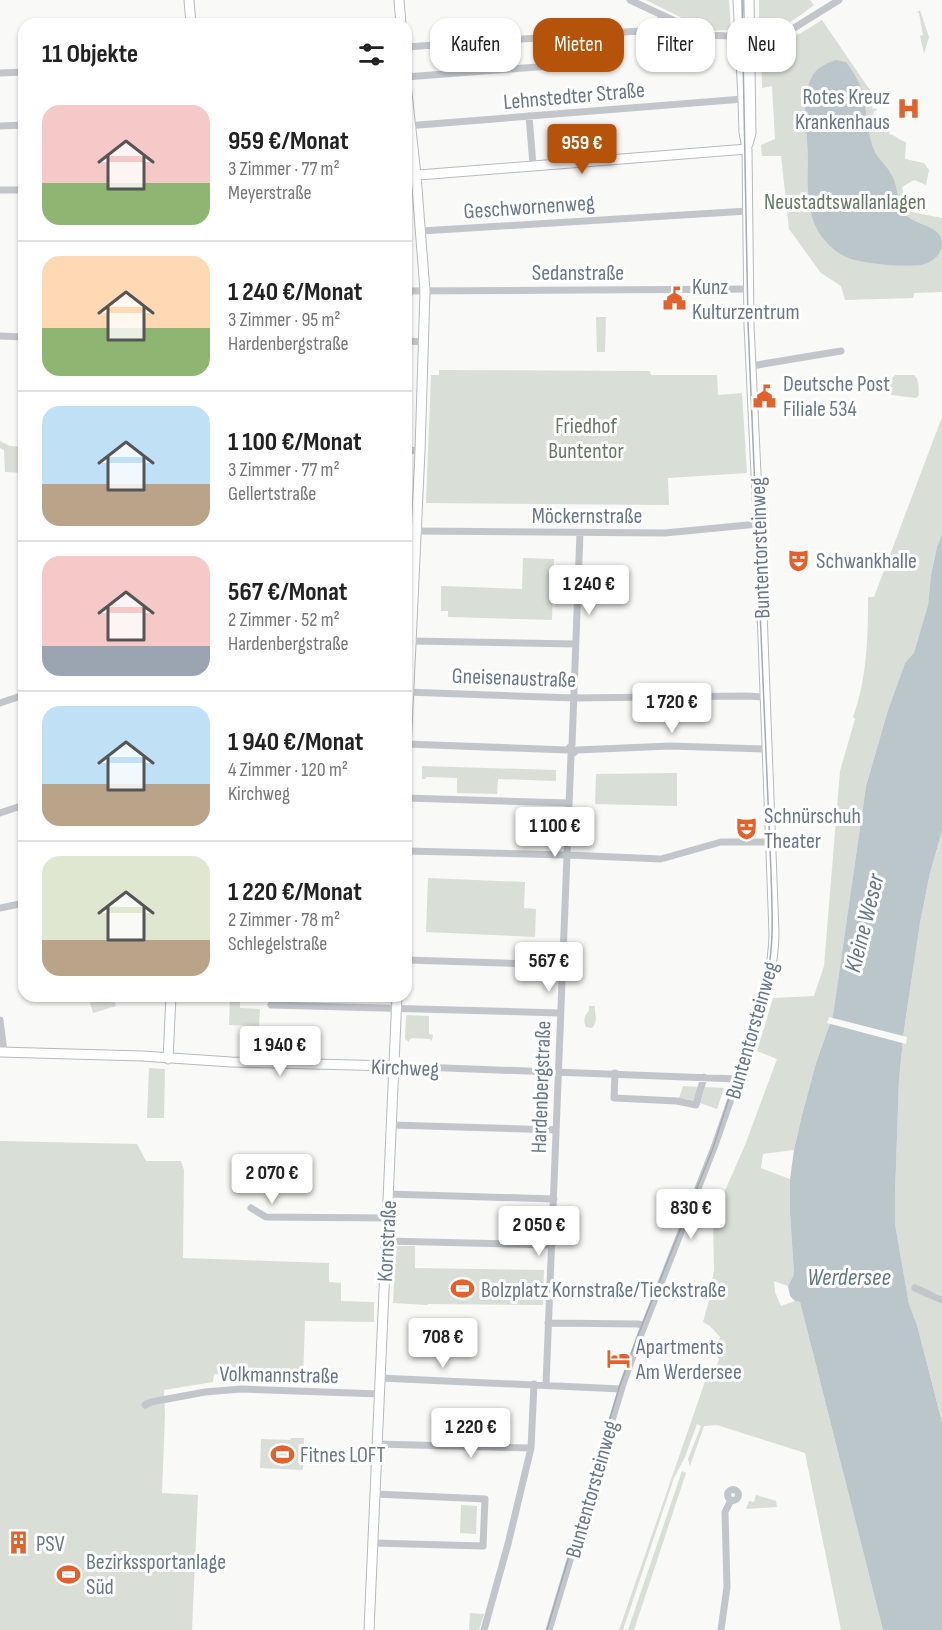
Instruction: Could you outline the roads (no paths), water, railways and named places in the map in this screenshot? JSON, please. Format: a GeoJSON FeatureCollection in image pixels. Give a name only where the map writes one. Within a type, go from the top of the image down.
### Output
{"type":"FeatureCollection","features":[{"type":"Feature","properties":{"kind":"street"},"geometry":{"type":"LineString","coordinates":[[189,0],[190,18]]}},
{"type":"Feature","properties":{"kind":"street"},"geometry":{"type":"LineString","coordinates":[[399,0],[400,18]]}},
{"type":"Feature","properties":{"kind":"street"},"geometry":{"type":"LineString","coordinates":[[630,0],[668,18]]}},
{"type":"Feature","properties":{"kind":"street","name":"Buntentorsteinweg"},"geometry":{"type":"LineString","coordinates":[[738,0],[741,18]]}},
{"type":"Feature","properties":{"kind":"street","name":"Buntentorsteinweg"},"geometry":{"type":"LineString","coordinates":[[747,18],[749,0]]}},
{"type":"Feature","properties":{"kind":"street"},"geometry":{"type":"LineString","coordinates":[[796,27],[839,0]]}},
{"type":"Feature","properties":{"kind":"street"},"geometry":{"type":"LineString","coordinates":[[412,47],[636,31]]}},
{"type":"Feature","properties":{"kind":"street"},"geometry":{"type":"LineString","coordinates":[[412,77],[533,67]]}},
{"type":"Feature","properties":{"kind":"street"},"geometry":{"type":"LineString","coordinates":[[0,73],[18,72]]}},
{"type":"Feature","properties":{"kind":"street","name":"Buntentorsteinweg"},"geometry":{"type":"LineString","coordinates":[[549,1630],[621,1389],[715,1145],[765,993],[772,960],[774,933],[751,366],[744,72]]}},
{"type":"Feature","properties":{"kind":"street","name":"Buntentorsteinweg"},"geometry":{"type":"LineString","coordinates":[[747,72],[751,133],[747,149]]}},
{"type":"Feature","properties":{"kind":"street","name":"Lehnstedter Straße"},"geometry":{"type":"LineString","coordinates":[[412,126],[744,99]]}},
{"type":"Feature","properties":{"kind":"street"},"geometry":{"type":"LineString","coordinates":[[529,116],[533,165]]}},
{"type":"Feature","properties":{"kind":"street"},"geometry":{"type":"LineString","coordinates":[[0,126],[18,125]]}},
{"type":"Feature","properties":{"kind":"street"},"geometry":{"type":"LineString","coordinates":[[412,176],[747,149]]}},
{"type":"Feature","properties":{"kind":"street"},"geometry":{"type":"LineString","coordinates":[[412,182],[420,231],[425,291],[420,451],[412,566]]}},
{"type":"Feature","properties":{"kind":"street"},"geometry":{"type":"LineString","coordinates":[[0,190],[18,190]]}},
{"type":"Feature","properties":{"kind":"street","name":"Geschwornenweg"},"geometry":{"type":"LineString","coordinates":[[420,231],[748,211]]}},
{"type":"Feature","properties":{"kind":"street","name":"Sedanstraße"},"geometry":{"type":"LineString","coordinates":[[412,291],[749,289]]}},
{"type":"Feature","properties":{"kind":"street"},"geometry":{"type":"LineString","coordinates":[[0,336],[18,336]]}},
{"type":"Feature","properties":{"kind":"street"},"geometry":{"type":"LineString","coordinates":[[412,341],[423,342]]}},
{"type":"Feature","properties":{"kind":"street"},"geometry":{"type":"LineString","coordinates":[[751,366],[841,351]]}},
{"type":"Feature","properties":{"kind":"street"},"geometry":{"type":"LineString","coordinates":[[412,450],[420,451]]}},
{"type":"Feature","properties":{"kind":"street"},"geometry":{"type":"LineString","coordinates":[[412,502],[417,502]]}},
{"type":"Feature","properties":{"kind":"street","name":"Möckernstraße"},"geometry":{"type":"LineString","coordinates":[[416,531],[665,533],[758,524]]}},
{"type":"Feature","properties":{"kind":"street","name":"Hardenbergstraße"},"geometry":{"type":"LineString","coordinates":[[546,1385],[560,1013],[564,965],[569,752],[572,745],[580,533]]}},
{"type":"Feature","properties":{"kind":"street"},"geometry":{"type":"LineString","coordinates":[[412,641],[575,644]]}},
{"type":"Feature","properties":{"kind":"street","name":"Gneisenaustraße"},"geometry":{"type":"LineString","coordinates":[[412,692],[574,698],[747,696],[765,698]]}},
{"type":"Feature","properties":{"kind":"street"},"geometry":{"type":"LineString","coordinates":[[0,703],[18,697]]}},
{"type":"Feature","properties":{"kind":"street"},"geometry":{"type":"LineString","coordinates":[[412,744],[569,752],[670,746],[768,749]]}},
{"type":"Feature","properties":{"kind":"street"},"geometry":{"type":"LineString","coordinates":[[412,798],[569,803]]}},
{"type":"Feature","properties":{"kind":"street"},"geometry":{"type":"LineString","coordinates":[[0,813],[18,807]]}},
{"type":"Feature","properties":{"kind":"street"},"geometry":{"type":"LineString","coordinates":[[412,851],[661,859],[721,842],[771,842]]}},
{"type":"Feature","properties":{"kind":"street"},"geometry":{"type":"LineString","coordinates":[[0,908],[18,904]]}},
{"type":"Feature","properties":{"kind":"street"},"geometry":{"type":"LineString","coordinates":[[412,960],[564,965]]}},
{"type":"Feature","properties":{"kind":"street"},"geometry":{"type":"LineString","coordinates":[[168,1059],[171,1002]]}},
{"type":"Feature","properties":{"kind":"street","name":"Kornstraße"},"geometry":{"type":"LineString","coordinates":[[369,1630],[397,1002]]}},
{"type":"Feature","properties":{"kind":"street"},"geometry":{"type":"LineString","coordinates":[[271,1005],[560,1013]]}},
{"type":"Feature","properties":{"kind":"street"},"geometry":{"type":"LineString","coordinates":[[0,1020],[2,1052]]}},
{"type":"Feature","properties":{"kind":"street","name":"Kirchweg"},"geometry":{"type":"LineString","coordinates":[[2,1052],[738,1078]]}},
{"type":"Feature","properties":{"kind":"street"},"geometry":{"type":"LineString","coordinates":[[615,1073],[614,1098],[676,1101],[696,1105],[704,1077]]}},
{"type":"Feature","properties":{"kind":"street"},"geometry":{"type":"LineString","coordinates":[[391,1125],[556,1130]]}},
{"type":"Feature","properties":{"kind":"street"},"geometry":{"type":"LineString","coordinates":[[388,1194],[554,1199]]}},
{"type":"Feature","properties":{"kind":"street"},"geometry":{"type":"LineString","coordinates":[[251,1208],[266,1217],[387,1218]]}},
{"type":"Feature","properties":{"kind":"street"},"geometry":{"type":"LineString","coordinates":[[386,1241],[552,1245]]}},
{"type":"Feature","properties":{"kind":"street"},"geometry":{"type":"LineString","coordinates":[[915,1288],[942,1300]]}},
{"type":"Feature","properties":{"kind":"street"},"geometry":{"type":"LineString","coordinates":[[548,1323],[644,1325]]}},
{"type":"Feature","properties":{"kind":"street"},"geometry":{"type":"LineString","coordinates":[[380,1378],[621,1389]]}},
{"type":"Feature","properties":{"kind":"street"},"geometry":{"type":"LineString","coordinates":[[484,1630],[531,1448],[534,1384]]}},
{"type":"Feature","properties":{"kind":"street","name":"Volkmannstraße"},"geometry":{"type":"LineString","coordinates":[[145,1405],[206,1392],[241,1389],[380,1394]]}},
{"type":"Feature","properties":{"kind":"street"},"geometry":{"type":"LineString","coordinates":[[377,1444],[531,1448]]}},
{"type":"Feature","properties":{"kind":"street"},"geometry":{"type":"LineString","coordinates":[[373,1543],[483,1546],[486,1499],[375,1494]]}},
{"type":"Feature","properties":{"kind":"street"},"geometry":{"type":"LineString","coordinates":[[721,1630],[727,1587],[725,1512],[731,1500]]}},
{"type":"Feature","properties":{"kind":"water"},"geometry":{"type":"Polygon","coordinates":[[[836,60],[846,62],[860,85],[872,145],[893,178],[904,213],[936,232],[940,237],[942,245],[940,252],[928,263],[896,265],[851,259],[840,254],[818,231],[811,213],[808,194],[805,109],[811,78],[820,68],[836,60]]]}},
{"type":"Feature","properties":{"kind":"water"},"geometry":{"type":"Polygon","coordinates":[[[942,534],[942,831],[930,873],[920,923],[904,1030],[899,1080],[895,1224],[909,1304],[917,1325],[942,1422],[942,1630],[883,1630],[800,1302],[790,1296],[788,1286],[794,1274],[790,1179],[802,1115],[816,1063],[833,1015],[866,786],[888,710],[905,663],[914,653],[928,605],[931,575],[942,534]]]}},
{"type":"Feature","properties":{"kind":"tram line"},"geometry":{"type":"LineString","coordinates":[[547,1630],[619,1388],[713,1148],[765,986],[770,958],[771,872],[748,323],[742,0]]}},
{"type":"Feature","properties":{"kind":"place","name":"Rotes Kreuz Krankenhaus"},"geometry":{"type":"Point","coordinates":[908,109]}},
{"type":"Feature","properties":{"kind":"place","name":"Kunz Kulturzentrum"},"geometry":{"type":"Point","coordinates":[674,299]}},
{"type":"Feature","properties":{"kind":"place","name":"Deutsche Post Filiale 534"},"geometry":{"type":"Point","coordinates":[765,396]}},
{"type":"Feature","properties":{"kind":"place","name":"Schwankhalle"},"geometry":{"type":"Point","coordinates":[798,560]}},
{"type":"Feature","properties":{"kind":"place","name":"Schnürschuh Theater"},"geometry":{"type":"Point","coordinates":[746,828]}},
{"type":"Feature","properties":{"kind":"place","name":"Bolzplatz Kornstraße/Tieckstraße"},"geometry":{"type":"Point","coordinates":[463,1289]}},
{"type":"Feature","properties":{"kind":"place","name":"Apartments Am Werdersee"},"geometry":{"type":"Point","coordinates":[618,1359]}},
{"type":"Feature","properties":{"kind":"place","name":"Fitnes LOFT"},"geometry":{"type":"Point","coordinates":[282,1454]}},
{"type":"Feature","properties":{"kind":"place","name":"PSV"},"geometry":{"type":"Point","coordinates":[18,1543]}},
{"type":"Feature","properties":{"kind":"place","name":"Bezirkssportanlage Süd"},"geometry":{"type":"Point","coordinates":[68,1574]}},
{"type":"Feature","properties":{"kind":"park label","name":"Neustadtswallanlagen"},"geometry":{"type":"Point","coordinates":[845,201]}},
{"type":"Feature","properties":{"kind":"park label","name":"Friedhof Buntentor"},"geometry":{"type":"Point","coordinates":[586,438]}},
{"type":"Feature","properties":{"kind":"water label","name":"Kleine Weser"},"geometry":{"type":"Point","coordinates":[864,923]}},
{"type":"Feature","properties":{"kind":"water label","name":"Werdersee"},"geometry":{"type":"Point","coordinates":[849,1277]}}]}
